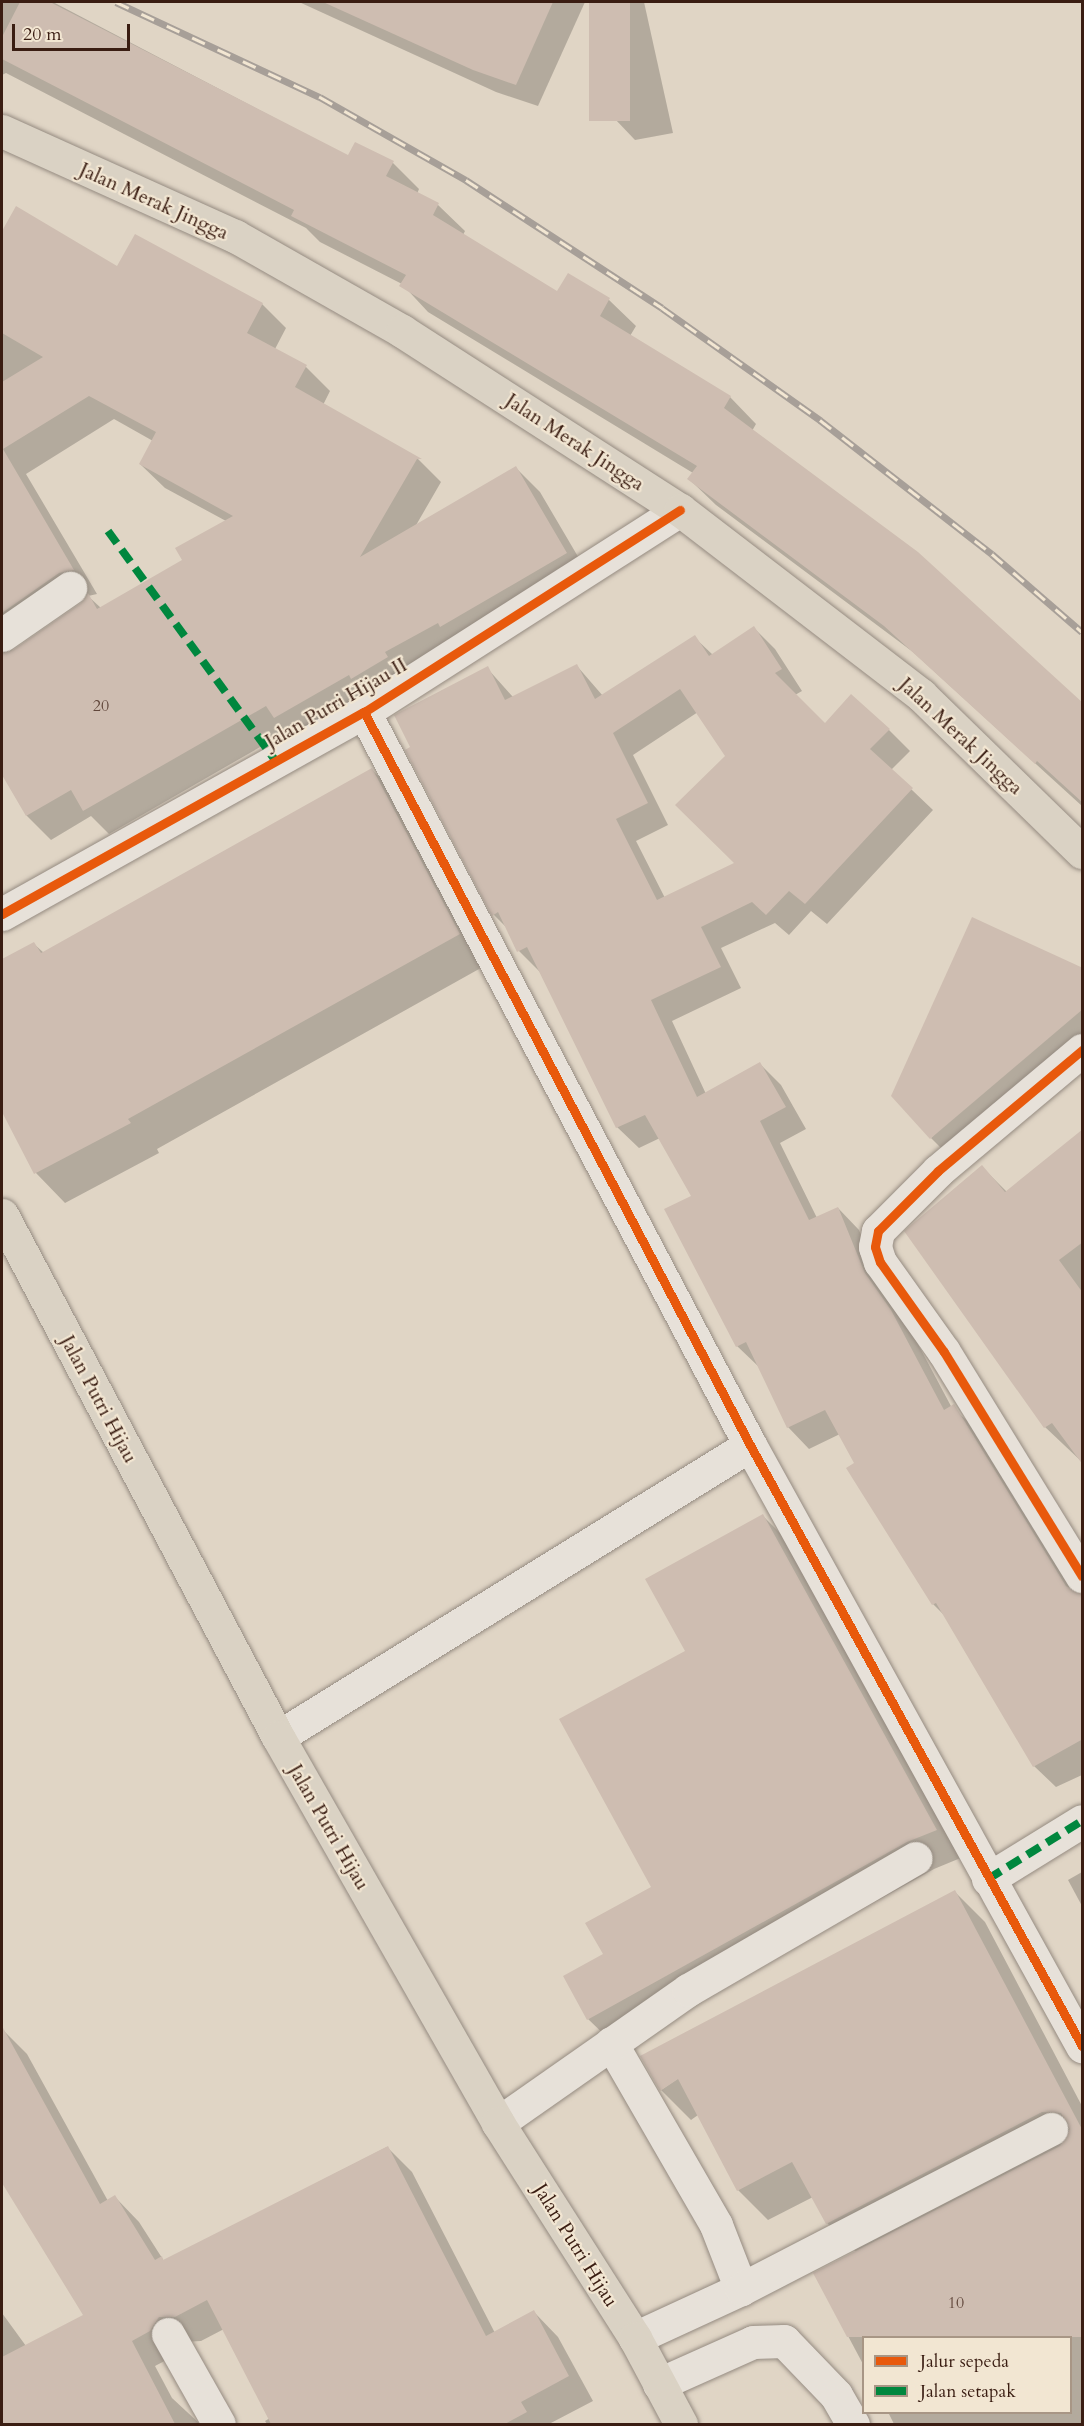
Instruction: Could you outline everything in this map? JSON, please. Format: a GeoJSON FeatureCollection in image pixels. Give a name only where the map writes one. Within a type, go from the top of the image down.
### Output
{"type":"FeatureCollection","features":[{"type":"Feature","properties":{"kind":"main road","name":"Jalan Merak Jingga"},"geometry":{"type":"LineString","coordinates":[[2,130],[235,236],[402,331],[680,510],[921,695],[1083,852]]}},
{"type":"Feature","properties":{"kind":"main road","name":"Jalan Putri Hijau"},"geometry":{"type":"LineString","coordinates":[[2,1215],[278,1737],[498,2123],[635,2338],[681,2424]]}},
{"type":"Feature","properties":{"kind":"street","name":"Jalan Putri Hijau II"},"geometry":{"type":"LineString","coordinates":[[3,910],[364,712],[680,510]]}},
{"type":"Feature","properties":{"kind":"street"},"geometry":{"type":"LineString","coordinates":[[2,636],[70,588]]}},
{"type":"Feature","properties":{"kind":"street"},"geometry":{"type":"LineString","coordinates":[[364,712],[750,1445],[988,1879],[1083,2046]]}},
{"type":"Feature","properties":{"kind":"street"},"geometry":{"type":"LineString","coordinates":[[1083,1050],[938,1171],[878,1231],[875,1247],[880,1262],[944,1352],[1083,1576]]}},
{"type":"Feature","properties":{"kind":"street"},"geometry":{"type":"LineString","coordinates":[[278,1737],[750,1445]]}},
{"type":"Feature","properties":{"kind":"street"},"geometry":{"type":"LineString","coordinates":[[988,1879],[1083,1821]]}},
{"type":"Feature","properties":{"kind":"street"},"geometry":{"type":"LineString","coordinates":[[498,2123],[688,1989],[916,1858]]}},
{"type":"Feature","properties":{"kind":"street"},"geometry":{"type":"LineString","coordinates":[[611,2043],[716,2225],[741,2289]]}},
{"type":"Feature","properties":{"kind":"street"},"geometry":{"type":"LineString","coordinates":[[635,2338],[741,2289],[1051,2129]]}},
{"type":"Feature","properties":{"kind":"street"},"geometry":{"type":"LineString","coordinates":[[168,2334],[219,2424]]}},
{"type":"Feature","properties":{"kind":"street"},"geometry":{"type":"LineString","coordinates":[[659,2384],[753,2342],[784,2341],[836,2395],[853,2424]]}},
{"type":"Feature","properties":{"kind":"building"},"geometry":{"type":"Polygon","coordinates":[[[20,2],[50,2],[348,155],[355,142],[394,161],[386,176],[439,203],[433,215],[557,291],[568,273],[610,298],[600,316],[731,396],[724,408],[918,552],[1083,703],[1083,803],[1037,761],[1035,764],[884,626],[687,479],[697,466],[399,286],[406,275],[291,216],[294,210],[2,59],[2,37],[20,2]]]}},
{"type":"Feature","properties":{"kind":"building"},"geometry":{"type":"Polygon","coordinates":[[[323,2],[553,2],[516,85],[473,70],[323,2]]]}},
{"type":"Feature","properties":{"kind":"building"},"geometry":{"type":"Polygon","coordinates":[[[589,2],[630,2],[630,121],[589,121],[589,2]]]}},
{"type":"Feature","properties":{"kind":"building"},"geometry":{"type":"Polygon","coordinates":[[[16,206],[117,266],[135,234],[263,303],[247,333],[307,365],[295,387],[422,459],[417,459],[360,557],[516,466],[567,553],[440,627],[438,623],[385,652],[388,657],[351,679],[349,675],[274,718],[266,706],[83,811],[71,790],[26,816],[2,775],[2,653],[13,650],[81,603],[88,593],[97,609],[182,560],[175,548],[233,516],[139,464],[156,432],[89,396],[3,449],[74,570],[59,573],[2,613],[2,382],[43,357],[2,333],[2,231],[16,206]]]}},
{"type":"Feature","properties":{"kind":"building"},"geometry":{"type":"Polygon","coordinates":[[[754,626],[782,669],[775,673],[825,723],[851,694],[890,729],[870,749],[913,788],[805,904],[789,891],[766,915],[752,902],[701,927],[721,967],[651,1000],[697,1097],[760,1062],[786,1107],[760,1121],[809,1220],[838,1207],[865,1273],[891,1310],[944,1410],[954,1404],[1066,1586],[1083,1595],[1083,1739],[1033,1767],[936,1603],[932,1605],[846,1468],[854,1463],[825,1410],[787,1428],[746,1342],[736,1347],[664,1209],[691,1196],[645,1115],[616,1128],[527,947],[517,952],[498,912],[492,916],[405,750],[410,747],[394,715],[488,666],[505,700],[577,664],[595,699],[695,635],[709,656],[754,626]],[[680,689],[613,733],[648,803],[616,819],[657,900],[734,863],[675,805],[725,756],[680,689]]]}},
{"type":"Feature","properties":{"kind":"building"},"geometry":{"type":"Polygon","coordinates":[[[372,768],[460,934],[128,1119],[131,1123],[34,1174],[2,1112],[2,959],[34,942],[41,953],[372,768]]]}},
{"type":"Feature","properties":{"kind":"building"},"geometry":{"type":"Polygon","coordinates":[[[972,917],[1083,968],[1083,1009],[930,1139],[891,1096],[972,917]]]}},
{"type":"Feature","properties":{"kind":"building"},"geometry":{"type":"Polygon","coordinates":[[[1083,1129],[1083,1242],[1059,1260],[1083,1293],[1083,1465],[1052,1423],[1044,1428],[904,1231],[982,1165],[1005,1192],[1083,1129]]]}},
{"type":"Feature","properties":{"kind":"building"},"geometry":{"type":"Polygon","coordinates":[[[763,1514],[937,1830],[907,1842],[587,2020],[563,1976],[603,1954],[585,1923],[651,1887],[559,1719],[685,1651],[645,1579],[763,1514]]]}},
{"type":"Feature","properties":{"kind":"building"},"geometry":{"type":"Polygon","coordinates":[[[955,1890],[1083,2131],[1083,2337],[847,2337],[813,2273],[1060,2146],[1070,2129],[1061,2113],[1042,2112],[826,2224],[792,2162],[737,2191],[678,2079],[660,2091],[640,2056],[955,1890]]]}},
{"type":"Feature","properties":{"kind":"building"},"geometry":{"type":"Polygon","coordinates":[[[2,2026],[100,2204],[115,2195],[155,2260],[162,2256],[163,2260],[388,2146],[486,2336],[534,2310],[569,2376],[521,2402],[527,2412],[505,2424],[271,2424],[207,2300],[175,2317],[159,2317],[150,2331],[132,2341],[175,2424],[2,2424],[2,2357],[83,2315],[2,2183],[2,2026]]]}},
{"type":"Feature","properties":{"kind":"railway"},"geometry":{"type":"LineString","coordinates":[[116,2],[320,97],[466,180],[662,308],[820,420],[992,554],[1082,632]]}},
{"type":"Feature","properties":{"kind":"marked path"},"geometry":{"type":"LineString","coordinates":[[108,531],[274,759]]}},
{"type":"Feature","properties":{"kind":"marked path"},"geometry":{"type":"LineString","coordinates":[[988,1879],[1082,1821]]}},
{"type":"Feature","properties":{"kind":"cycle path"},"geometry":{"type":"LineString","coordinates":[[2,914],[364,712],[680,510]]}},
{"type":"Feature","properties":{"kind":"cycle path"},"geometry":{"type":"LineString","coordinates":[[364,712],[750,1445],[1082,2046]]}},
{"type":"Feature","properties":{"kind":"cycle path"},"geometry":{"type":"LineString","coordinates":[[1082,1050],[938,1171],[878,1231],[875,1247],[880,1262],[944,1352],[1082,1576]]}}]}
